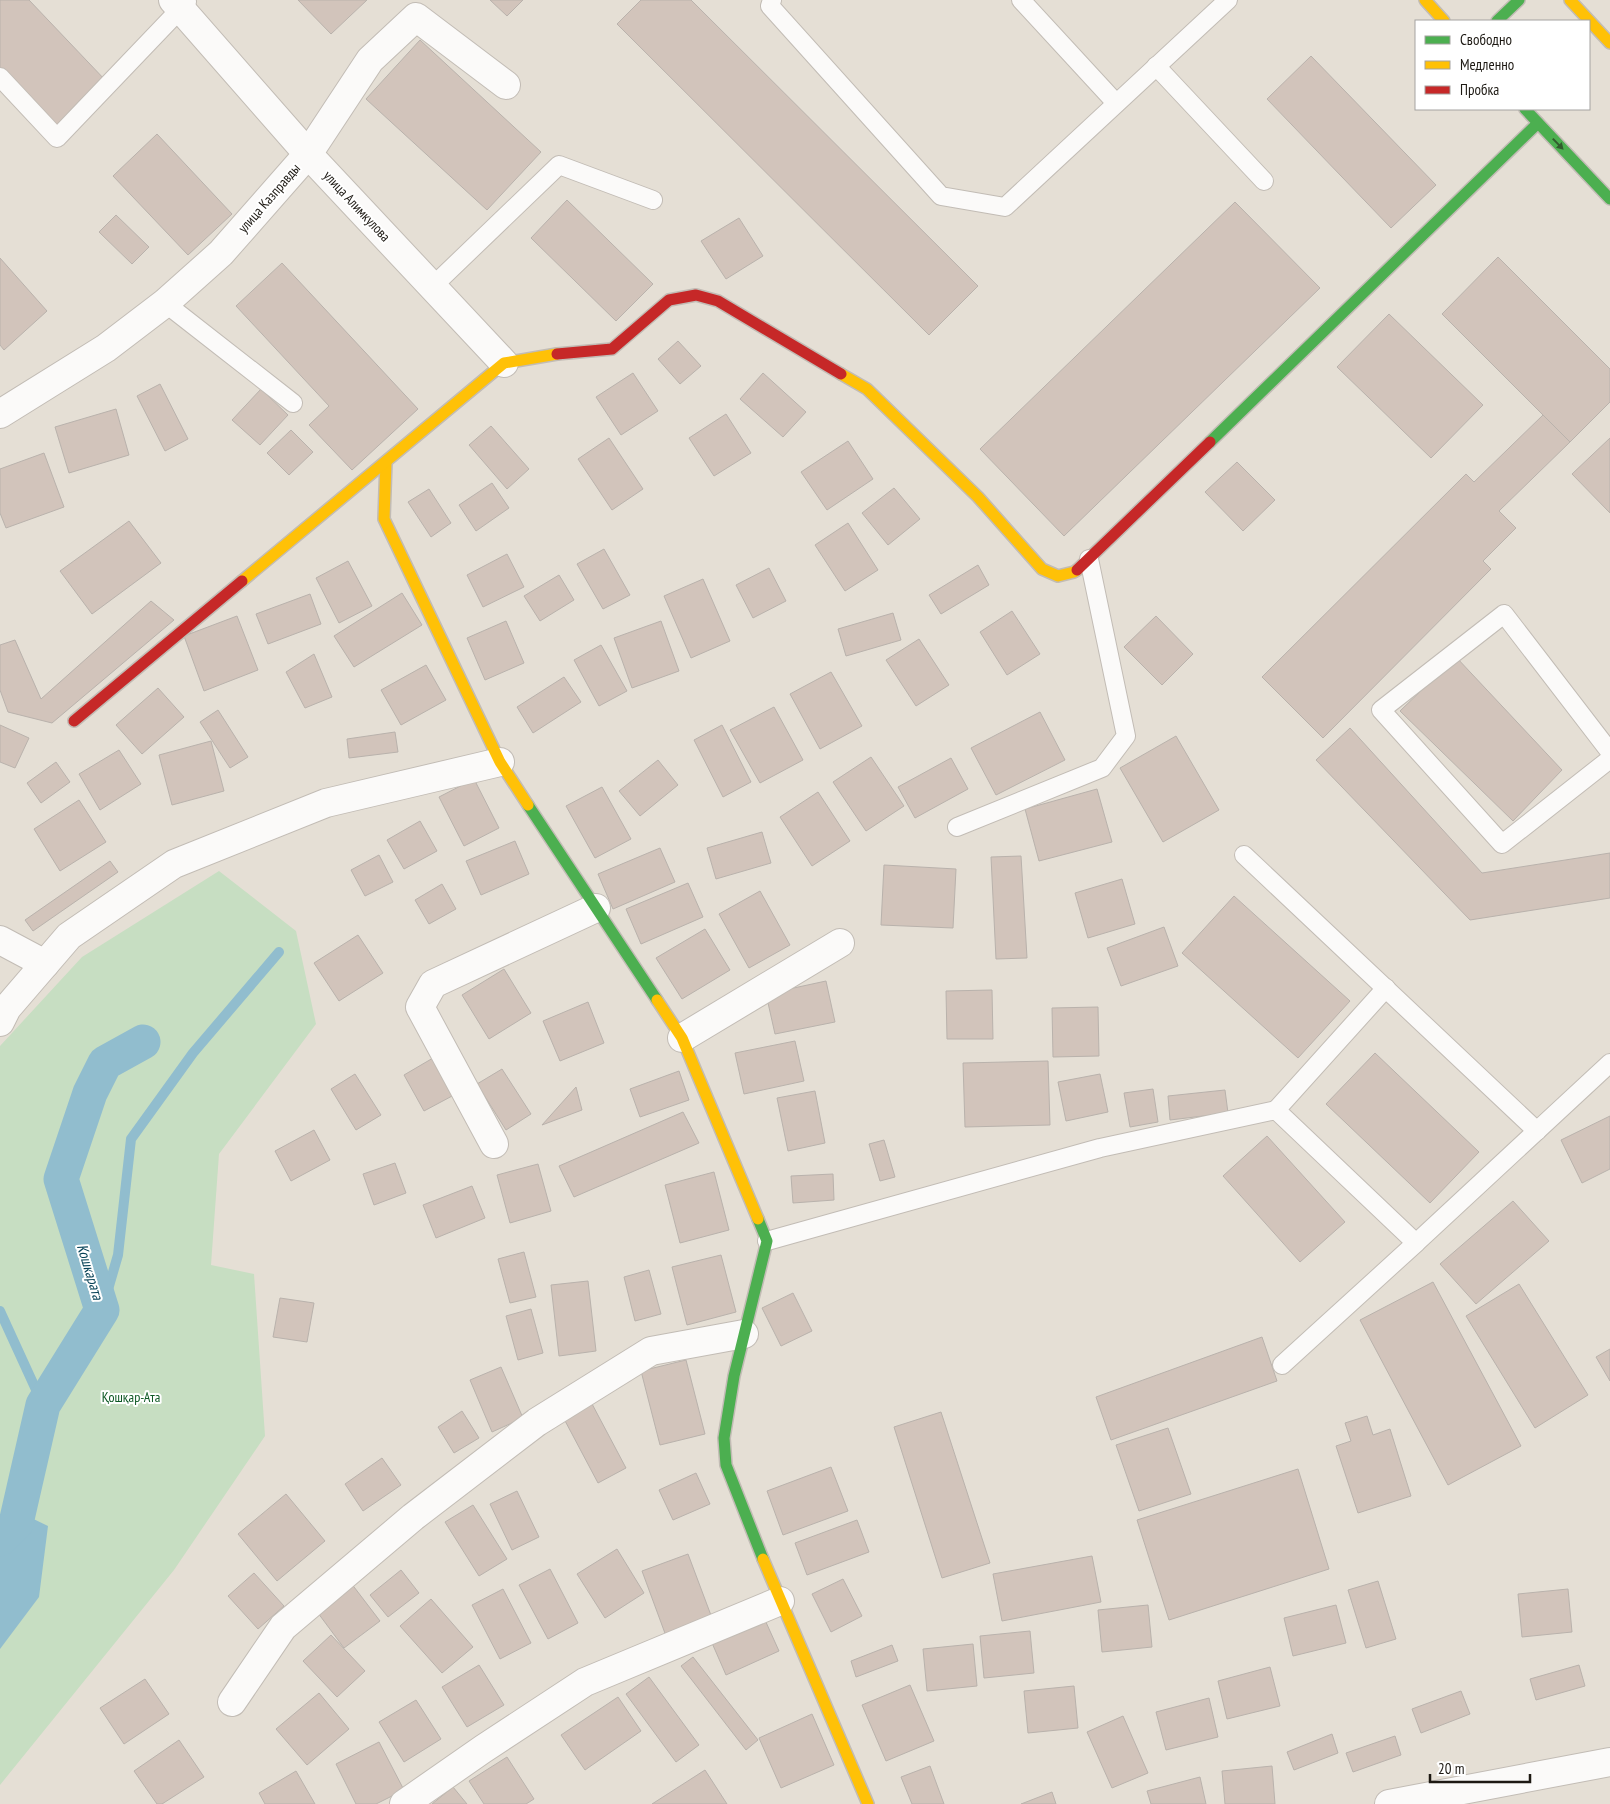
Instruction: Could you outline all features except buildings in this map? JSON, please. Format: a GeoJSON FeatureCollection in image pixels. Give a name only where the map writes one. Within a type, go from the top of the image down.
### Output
{"type":"FeatureCollection","features":[{"type":"Feature","properties":{"kind":"street"},"geometry":{"type":"LineString","coordinates":[[1425,0],[1443,20]]}},
{"type":"Feature","properties":{"kind":"street"},"geometry":{"type":"LineString","coordinates":[[1498,20],[1519,0]]}},
{"type":"Feature","properties":{"kind":"street"},"geometry":{"type":"LineString","coordinates":[[1570,0],[1589,20]]}},
{"type":"Feature","properties":{"kind":"street","name":"улица Алимкулова"},"geometry":{"type":"LineString","coordinates":[[181,3],[308,154],[504,363]]}},
{"type":"Feature","properties":{"kind":"street","name":"улица Казправды"},"geometry":{"type":"LineString","coordinates":[[0,414],[106,348],[165,303],[221,254],[308,154],[370,60],[416,17],[506,85]]}},
{"type":"Feature","properties":{"kind":"street"},"geometry":{"type":"LineString","coordinates":[[1590,22],[1610,43]]}},
{"type":"Feature","properties":{"kind":"street"},"geometry":{"type":"LineString","coordinates":[[1526,110],[1610,198]]}},
{"type":"Feature","properties":{"kind":"street"},"geometry":{"type":"LineString","coordinates":[[74,721],[504,363],[559,354],[612,349],[669,300],[696,295],[718,301],[867,389],[978,497],[1042,569],[1058,576],[1074,572],[1538,123]]}},
{"type":"Feature","properties":{"kind":"street"},"geometry":{"type":"LineString","coordinates":[[386,462],[384,519],[500,762],[682,1038],[767,1241],[734,1376],[724,1438],[726,1465],[780,1601],[868,1804]]}},
{"type":"Feature","properties":{"kind":"street"},"geometry":{"type":"LineString","coordinates":[[0,1022],[7,1008],[69,936],[174,864],[326,803],[500,762]]}},
{"type":"Feature","properties":{"kind":"street"},"geometry":{"type":"LineString","coordinates":[[494,1144],[420,1007],[434,984],[596,908]]}},
{"type":"Feature","properties":{"kind":"street"},"geometry":{"type":"LineString","coordinates":[[0,940],[45,964]]}},
{"type":"Feature","properties":{"kind":"street"},"geometry":{"type":"LineString","coordinates":[[682,1038],[840,943]]}},
{"type":"Feature","properties":{"kind":"street"},"geometry":{"type":"LineString","coordinates":[[232,1702],[283,1627],[412,1517],[537,1422],[651,1351],[744,1334]]}},
{"type":"Feature","properties":{"kind":"street"},"geometry":{"type":"LineString","coordinates":[[404,1804],[586,1682],[780,1601]]}},
{"type":"Feature","properties":{"kind":"street"},"geometry":{"type":"LineString","coordinates":[[1389,1804],[1610,1762]]}},
{"type":"Feature","properties":{"kind":"lane"},"geometry":{"type":"LineString","coordinates":[[772,0],[770,6],[941,196],[1005,207],[1228,0]]}},
{"type":"Feature","properties":{"kind":"lane"},"geometry":{"type":"LineString","coordinates":[[1021,0],[1116,103]]}},
{"type":"Feature","properties":{"kind":"lane"},"geometry":{"type":"LineString","coordinates":[[0,77],[56,138],[181,3]]}},
{"type":"Feature","properties":{"kind":"lane"},"geometry":{"type":"LineString","coordinates":[[1156,66],[1264,181]]}},
{"type":"Feature","properties":{"kind":"lane"},"geometry":{"type":"LineString","coordinates":[[432,287],[559,165],[653,200]]}},
{"type":"Feature","properties":{"kind":"lane"},"geometry":{"type":"LineString","coordinates":[[165,303],[292,403]]}},
{"type":"Feature","properties":{"kind":"lane"},"geometry":{"type":"LineString","coordinates":[[957,827],[1102,768],[1126,736],[1089,559]]}},
{"type":"Feature","properties":{"kind":"lane"},"geometry":{"type":"LineString","coordinates":[[1610,752],[1504,614],[1381,710],[1502,844],[1610,759]]}},
{"type":"Feature","properties":{"kind":"lane"},"geometry":{"type":"LineString","coordinates":[[1244,855],[1537,1131]]}},
{"type":"Feature","properties":{"kind":"lane"},"geometry":{"type":"LineString","coordinates":[[767,1241],[1100,1148],[1276,1110],[1386,988]]}},
{"type":"Feature","properties":{"kind":"lane"},"geometry":{"type":"LineString","coordinates":[[1282,1364],[1610,1063]]}},
{"type":"Feature","properties":{"kind":"lane"},"geometry":{"type":"LineString","coordinates":[[1276,1110],[1416,1242]]}},
{"type":"Feature","properties":{"kind":"green space","name":"Қошқар-Ата"},"geometry":{"type":"Polygon","coordinates":[[[219,871],[296,931],[316,1024],[219,1154],[211,1265],[254,1274],[265,1436],[174,1570],[0,1785],[0,1046],[82,957],[219,871]]]}},
{"type":"Feature","properties":{"kind":"water"},"geometry":{"type":"Polygon","coordinates":[[[19,1512],[48,1526],[39,1597],[0,1649],[0,1539],[16,1523],[19,1512]]]}},
{"type":"Feature","properties":{"kind":"waterway"},"geometry":{"type":"LineString","coordinates":[[102,1310],[118,1255],[131,1139],[193,1053],[279,952]]}},
{"type":"Feature","properties":{"kind":"waterway","name":"Кошкарата"},"geometry":{"type":"LineString","coordinates":[[0,1539],[16,1523],[43,1405],[102,1310],[61,1179],[90,1093],[105,1063],[143,1042]]}},
{"type":"Feature","properties":{"kind":"waterway"},"geometry":{"type":"LineString","coordinates":[[0,1311],[43,1405]]}},
{"type":"Feature","properties":{"kind":"traffic: fast"},"geometry":{"type":"LineString","coordinates":[[1498,20],[1519,0]]}},
{"type":"Feature","properties":{"kind":"traffic: fast"},"geometry":{"type":"LineString","coordinates":[[1526,110],[1610,199]]}},
{"type":"Feature","properties":{"kind":"traffic: fast"},"geometry":{"type":"LineString","coordinates":[[1210,442],[1538,123]]}},
{"type":"Feature","properties":{"kind":"traffic: fast"},"geometry":{"type":"LineString","coordinates":[[528,805],[657,1000]]}},
{"type":"Feature","properties":{"kind":"traffic: fast"},"geometry":{"type":"LineString","coordinates":[[758,1219],[767,1241],[734,1376],[724,1438],[726,1465],[763,1559]]}},
{"type":"Feature","properties":{"kind":"traffic: slow"},"geometry":{"type":"LineString","coordinates":[[1425,0],[1443,20]]}},
{"type":"Feature","properties":{"kind":"traffic: slow"},"geometry":{"type":"LineString","coordinates":[[1570,0],[1589,20]]}},
{"type":"Feature","properties":{"kind":"traffic: slow"},"geometry":{"type":"LineString","coordinates":[[1590,22],[1610,43]]}},
{"type":"Feature","properties":{"kind":"traffic: slow"},"geometry":{"type":"LineString","coordinates":[[242,581],[504,363],[557,354]]}},
{"type":"Feature","properties":{"kind":"traffic: slow"},"geometry":{"type":"LineString","coordinates":[[841,374],[867,389],[978,497],[1042,569],[1058,576],[1077,570]]}},
{"type":"Feature","properties":{"kind":"traffic: slow"},"geometry":{"type":"LineString","coordinates":[[386,462],[384,519],[500,762],[528,805]]}},
{"type":"Feature","properties":{"kind":"traffic: slow"},"geometry":{"type":"LineString","coordinates":[[657,1000],[682,1038],[758,1219]]}},
{"type":"Feature","properties":{"kind":"traffic: slow"},"geometry":{"type":"LineString","coordinates":[[763,1559],[868,1804]]}},
{"type":"Feature","properties":{"kind":"traffic: jam"},"geometry":{"type":"LineString","coordinates":[[557,354],[612,349],[669,300],[696,295],[718,301],[841,374]]}},
{"type":"Feature","properties":{"kind":"traffic: jam"},"geometry":{"type":"LineString","coordinates":[[1077,570],[1210,442]]}},
{"type":"Feature","properties":{"kind":"traffic: jam"},"geometry":{"type":"LineString","coordinates":[[74,721],[242,581]]}}]}
